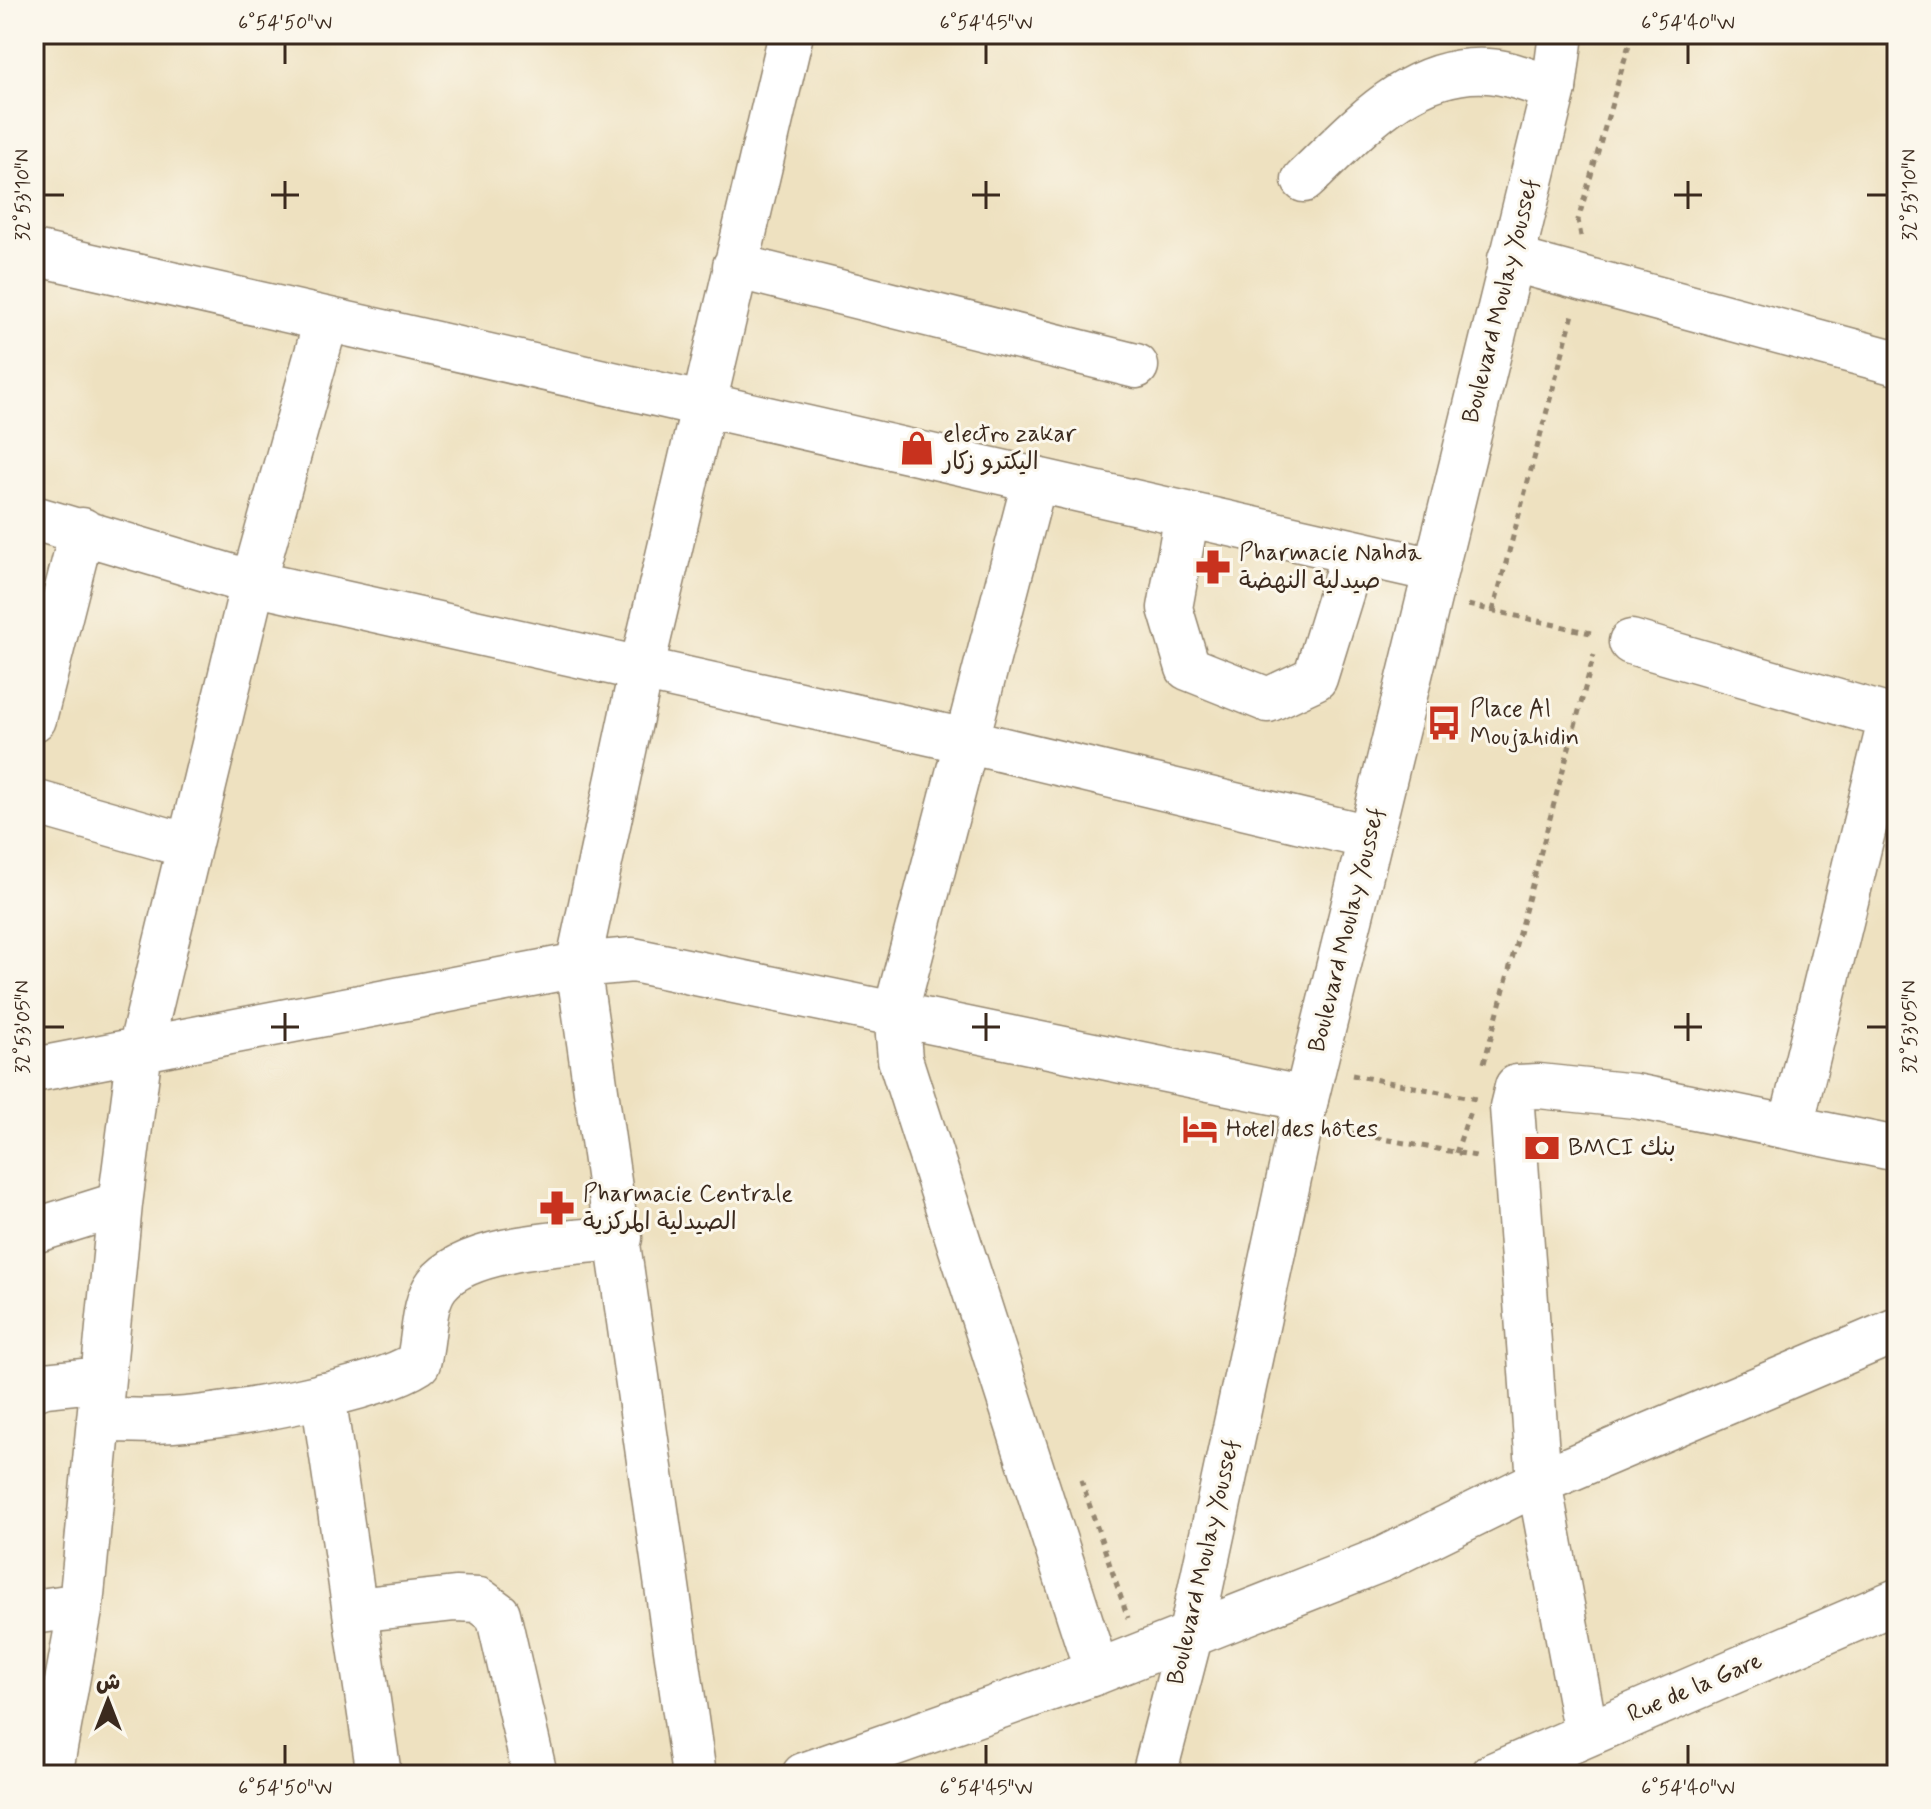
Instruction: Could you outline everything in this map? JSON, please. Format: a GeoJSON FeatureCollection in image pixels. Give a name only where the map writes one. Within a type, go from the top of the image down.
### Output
{"type":"FeatureCollection","features":[{"type":"Feature","properties":{"kind":"street"},"geometry":{"type":"LineString","coordinates":[[694,1775],[620,1238],[578,965],[641,671],[791,34]]}},
{"type":"Feature","properties":{"kind":"street","name":"Boulevard Moulay Youssef"},"geometry":{"type":"LineString","coordinates":[[1154,1775],[1190,1637],[1303,1111],[1554,88],[1561,34]]}},
{"type":"Feature","properties":{"kind":"street","name":"Boulevard Moulay Youssef"},"geometry":{"type":"LineString","coordinates":[[1554,88],[1581,34]]}},
{"type":"Feature","properties":{"kind":"street"},"geometry":{"type":"LineString","coordinates":[[1304,180],[1390,100],[1442,75],[1489,71],[1554,88]]}},
{"type":"Feature","properties":{"kind":"street"},"geometry":{"type":"LineString","coordinates":[[34,253],[1354,552],[1431,582]]}},
{"type":"Feature","properties":{"kind":"street"},"geometry":{"type":"LineString","coordinates":[[1510,259],[1897,363]]}},
{"type":"Feature","properties":{"kind":"street"},"geometry":{"type":"LineString","coordinates":[[735,266],[1136,366]]}},
{"type":"Feature","properties":{"kind":"street"},"geometry":{"type":"LineString","coordinates":[[50,1775],[81,1605],[120,1204],[140,1050],[253,583],[326,321]]}},
{"type":"Feature","properties":{"kind":"street"},"geometry":{"type":"LineString","coordinates":[[1035,479],[896,1011],[900,1059],[1092,1656]]}},
{"type":"Feature","properties":{"kind":"street"},"geometry":{"type":"LineString","coordinates":[[1187,514],[1170,608],[1188,668],[1268,700],[1315,678],[1354,552]]}},
{"type":"Feature","properties":{"kind":"street"},"geometry":{"type":"LineString","coordinates":[[34,518],[253,583],[966,741],[1369,837]]}},
{"type":"Feature","properties":{"kind":"street"},"geometry":{"type":"LineString","coordinates":[[34,719],[82,530]]}},
{"type":"Feature","properties":{"kind":"street"},"geometry":{"type":"LineString","coordinates":[[1616,639],[1894,718],[1791,1126]]}},
{"type":"Feature","properties":{"kind":"street"},"geometry":{"type":"LineString","coordinates":[[34,802],[189,846]]}},
{"type":"Feature","properties":{"kind":"street"},"geometry":{"type":"LineString","coordinates":[[34,1070],[578,965],[633,960],[896,1011],[1303,1111]]}},
{"type":"Feature","properties":{"kind":"street"},"geometry":{"type":"LineString","coordinates":[[1586,1734],[1539,1482],[1516,1163],[1513,1097],[1517,1087],[1635,1096],[1897,1149]]}},
{"type":"Feature","properties":{"kind":"street"},"geometry":{"type":"LineString","coordinates":[[34,1231],[120,1204]]}},
{"type":"Feature","properties":{"kind":"street"},"geometry":{"type":"LineString","coordinates":[[34,1389],[101,1399],[174,1420],[323,1395],[401,1374],[418,1363],[430,1300],[438,1284],[455,1271],[509,1249],[620,1238]]}},
{"type":"Feature","properties":{"kind":"street"},"geometry":{"type":"LineString","coordinates":[[804,1775],[1092,1656],[1190,1637],[1383,1559],[1539,1482],[1897,1330]]}},
{"type":"Feature","properties":{"kind":"street"},"geometry":{"type":"LineString","coordinates":[[323,1395],[379,1775]]}},
{"type":"Feature","properties":{"kind":"street"},"geometry":{"type":"LineString","coordinates":[[355,1610],[455,1599],[479,1600],[498,1614],[535,1775]]}},
{"type":"Feature","properties":{"kind":"street","name":"Rue de la Gare"},"geometry":{"type":"LineString","coordinates":[[1493,1775],[1897,1601]]}},
{"type":"Feature","properties":{"kind":"street"},"geometry":{"type":"LineString","coordinates":[[35,1607],[81,1605]]}},
{"type":"Feature","properties":{"kind":"path"},"geometry":{"type":"LineString","coordinates":[[1493,611],[1592,244],[1580,235],[1578,220],[1632,34]]}},
{"type":"Feature","properties":{"kind":"path"},"geometry":{"type":"LineString","coordinates":[[1431,582],[1493,611],[1616,639],[1482,1069]]}},
{"type":"Feature","properties":{"kind":"path"},"geometry":{"type":"LineString","coordinates":[[1456,1153],[1478,1084]]}},
{"type":"Feature","properties":{"kind":"path"},"geometry":{"type":"LineString","coordinates":[[1303,1111],[1456,1153],[1516,1163]]}},
{"type":"Feature","properties":{"kind":"path"},"geometry":{"type":"LineString","coordinates":[[1079,1474],[1130,1626],[1092,1656]]}},
{"type":"Feature","properties":{"kind":"place","name":"electro zakar اليكترو زكار"},"geometry":{"type":"Point","coordinates":[917,448]}},
{"type":"Feature","properties":{"kind":"place","name":"Pharmacie Nahda صيدلية النهضة"},"geometry":{"type":"Point","coordinates":[1213,567]}},
{"type":"Feature","properties":{"kind":"place","name":"Place Al Moujahidin"},"geometry":{"type":"Point","coordinates":[1444,723]}},
{"type":"Feature","properties":{"kind":"place","name":"Hotel des hôtes"},"geometry":{"type":"Point","coordinates":[1200,1129]}},
{"type":"Feature","properties":{"kind":"place","name":"BMCI بنك"},"geometry":{"type":"Point","coordinates":[1542,1148]}},
{"type":"Feature","properties":{"kind":"place","name":"Pharmacie Centrale الصيدلية المركزية"},"geometry":{"type":"Point","coordinates":[557,1208]}}]}
